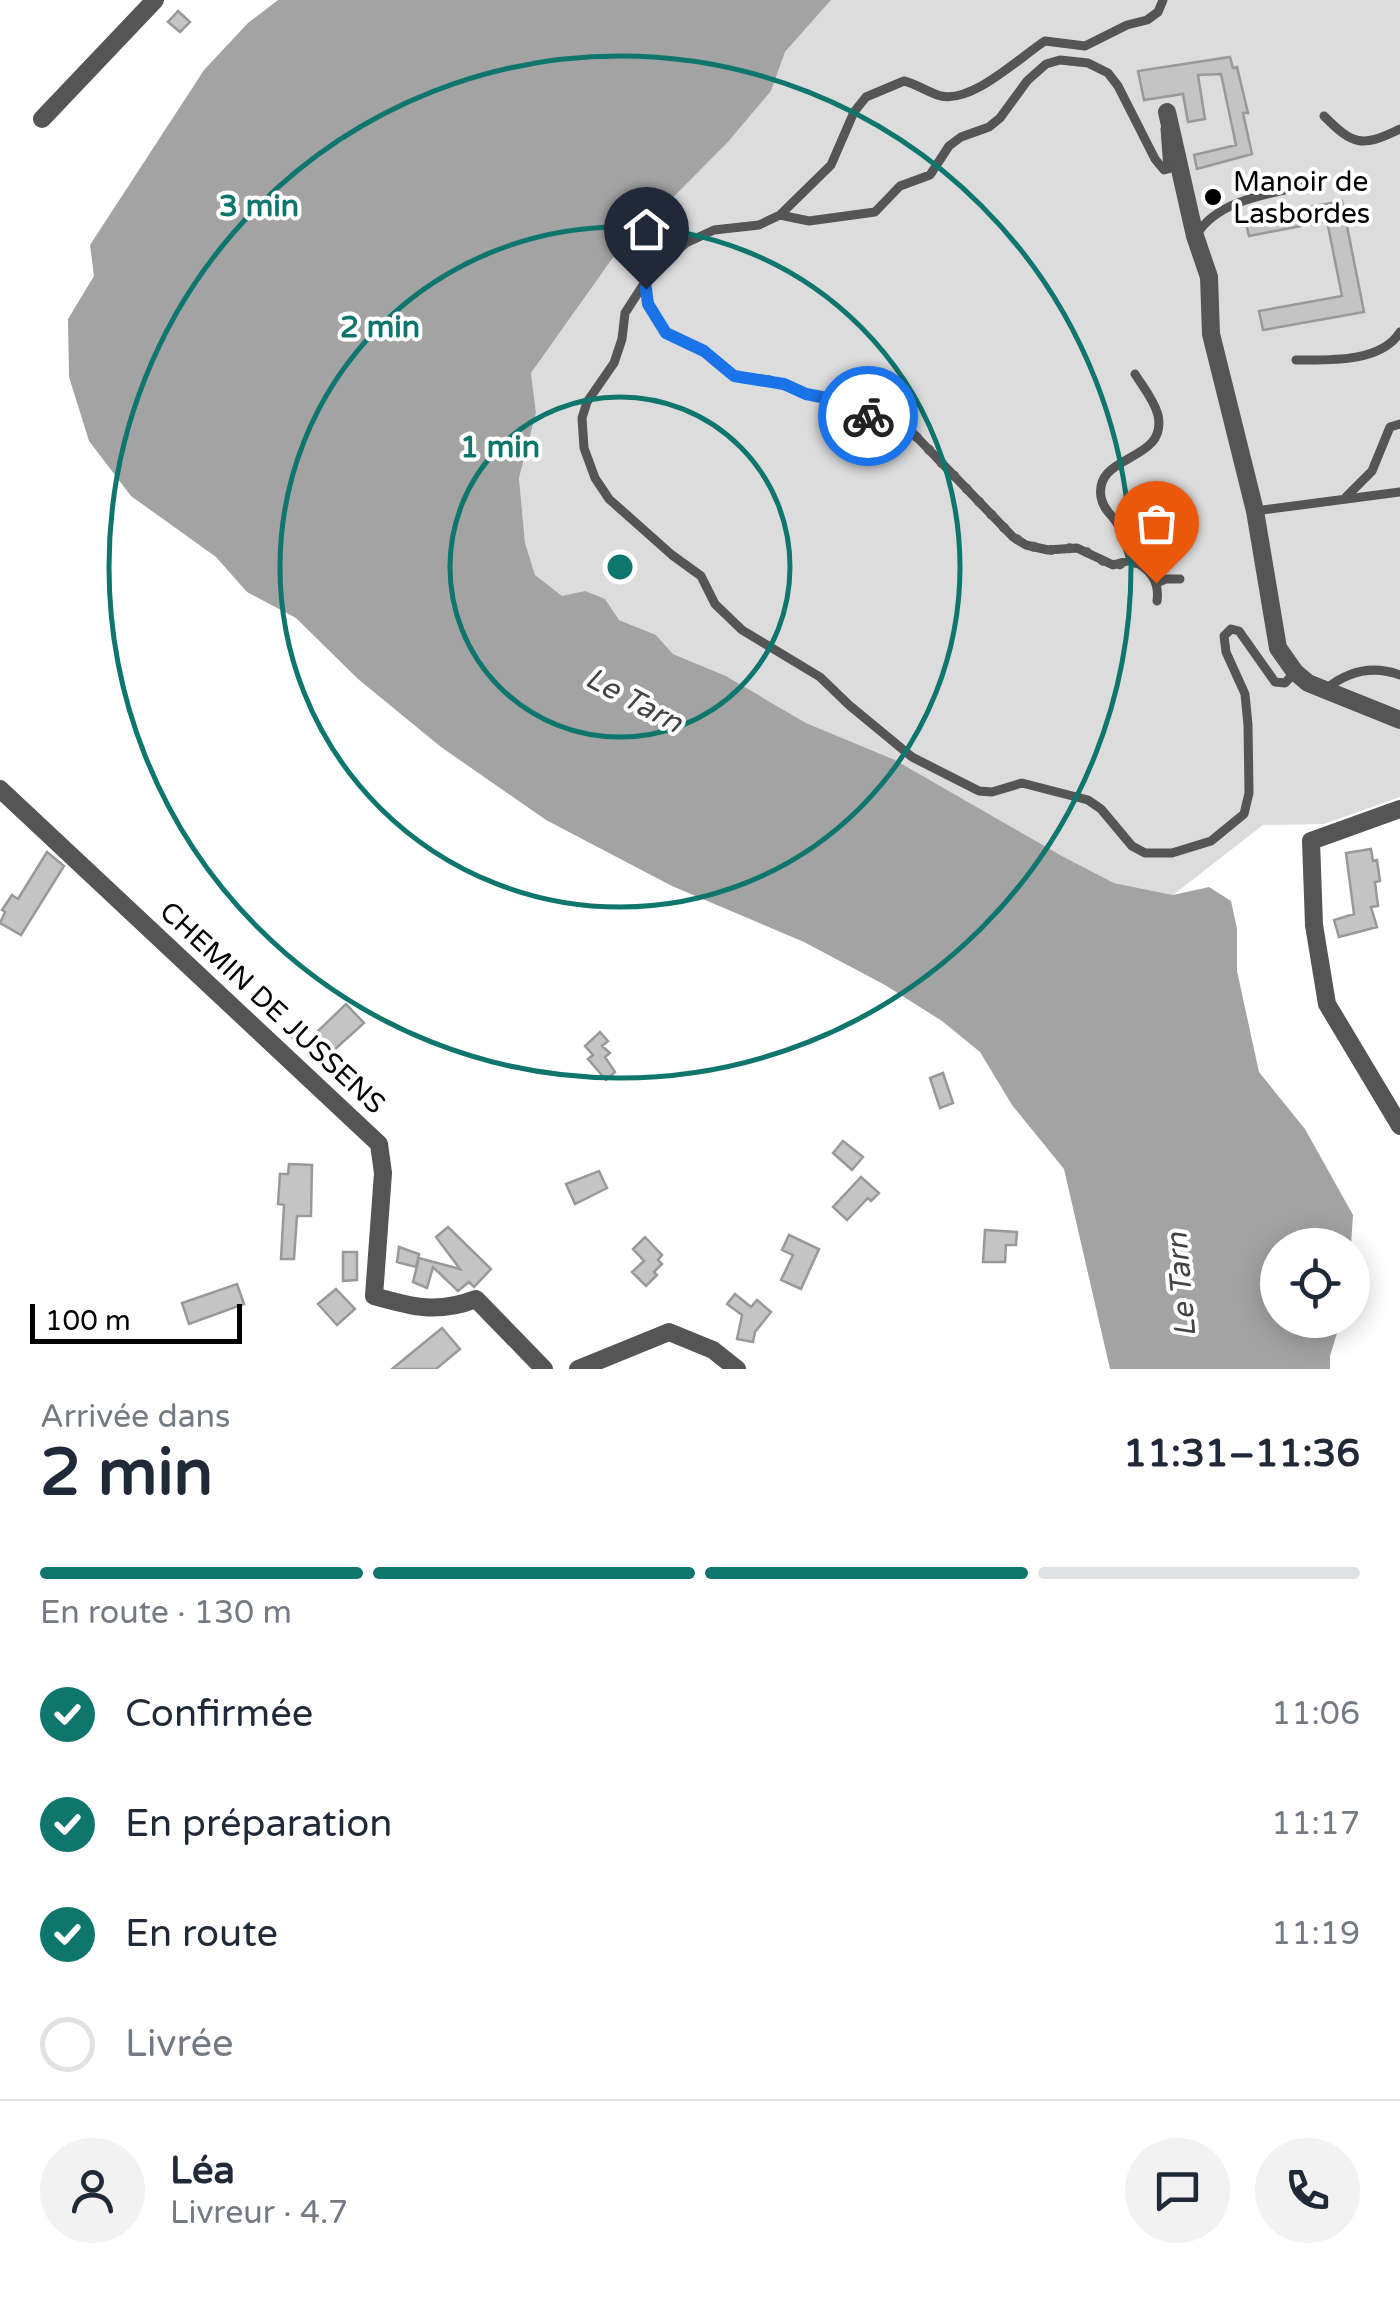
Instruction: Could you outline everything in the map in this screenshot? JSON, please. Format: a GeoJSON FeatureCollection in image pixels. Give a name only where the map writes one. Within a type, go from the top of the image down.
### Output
{"type":"FeatureCollection","features":[{"type":"Feature","properties":{"kind":"street"},"geometry":{"type":"LineString","coordinates":[[42,118],[155,0]]}},
{"type":"Feature","properties":{"kind":"street"},"geometry":{"type":"LineString","coordinates":[[1167,112],[1196,236],[1210,278],[1212,334],[1255,511],[1278,648],[1308,683],[1400,720]]}},
{"type":"Feature","properties":{"kind":"street","name":"CHEMIN DE JUSSENS"},"geometry":{"type":"LineString","coordinates":[[0,789],[379,1144],[383,1173],[374,1296],[423,1310],[456,1307],[476,1298],[544,1369]]}},
{"type":"Feature","properties":{"kind":"street"},"geometry":{"type":"LineString","coordinates":[[1400,809],[1311,841],[1314,924],[1327,1004],[1400,1126]]}},
{"type":"Feature","properties":{"kind":"street"},"geometry":{"type":"LineString","coordinates":[[578,1369],[669,1332],[714,1350],[737,1369]]}},
{"type":"Feature","properties":{"kind":"lane"},"geometry":{"type":"LineString","coordinates":[[1162,0],[1158,12],[1147,20],[1127,25],[1085,46],[1044,41],[1010,69],[954,96],[938,95],[904,81],[866,97],[854,112],[831,165],[780,214],[758,225],[714,230],[686,243],[648,276],[625,312],[614,363],[587,402],[582,418],[584,448],[595,478],[610,499],[701,576],[715,604],[742,630],[820,676],[849,706],[912,757],[979,792],[1022,783],[1088,800],[1101,809],[1132,846],[1146,853],[1172,853],[1211,842],[1244,814],[1250,793],[1245,694],[1226,652],[1224,636],[1231,630],[1239,631],[1275,682],[1285,683],[1295,672]]}},
{"type":"Feature","properties":{"kind":"lane"},"geometry":{"type":"LineString","coordinates":[[780,214],[809,221],[875,212],[900,186],[930,175],[949,146],[961,137],[990,127],[1027,81],[1046,64],[1060,60],[1088,63],[1108,73],[1164,170],[1168,169],[1164,139],[1167,112]]}},
{"type":"Feature","properties":{"kind":"lane"},"geometry":{"type":"LineString","coordinates":[[1324,116],[1346,139],[1362,142],[1400,129]]}},
{"type":"Feature","properties":{"kind":"lane"},"geometry":{"type":"LineString","coordinates":[[1196,236],[1204,222],[1228,206],[1316,183]]}},
{"type":"Feature","properties":{"kind":"lane"},"geometry":{"type":"LineString","coordinates":[[648,276],[648,304],[657,322],[678,340],[704,351],[734,376],[770,380],[806,394],[847,402],[873,418],[909,429],[1013,537],[1026,545],[1048,550],[1076,548],[1112,566],[1131,560]]}},
{"type":"Feature","properties":{"kind":"lane"},"geometry":{"type":"LineString","coordinates":[[1296,360],[1343,359],[1382,348],[1395,341],[1400,332]]}},
{"type":"Feature","properties":{"kind":"lane"},"geometry":{"type":"LineString","coordinates":[[1135,374],[1152,401],[1159,426],[1152,443],[1141,454],[1114,466],[1104,477],[1101,499],[1120,527],[1131,560],[1151,572],[1158,601]]}},
{"type":"Feature","properties":{"kind":"lane"},"geometry":{"type":"LineString","coordinates":[[1344,499],[1372,471],[1387,432],[1400,424]]}},
{"type":"Feature","properties":{"kind":"lane"},"geometry":{"type":"LineString","coordinates":[[1255,511],[1400,492]]}},
{"type":"Feature","properties":{"kind":"lane"},"geometry":{"type":"LineString","coordinates":[[1120,527],[1134,510]]}},
{"type":"Feature","properties":{"kind":"lane"},"geometry":{"type":"LineString","coordinates":[[1156,583],[1180,580]]}},
{"type":"Feature","properties":{"kind":"lane"},"geometry":{"type":"LineString","coordinates":[[1326,689],[1351,673],[1377,669],[1400,675]]}},
{"type":"Feature","properties":{"kind":"shaded area"},"geometry":{"type":"Polygon","coordinates":[[[831,0],[1400,0],[1400,797],[1324,824],[1263,825],[1173,895],[1114,883],[895,760],[806,723],[726,676],[673,654],[656,635],[619,620],[585,591],[562,597],[535,575],[525,544],[519,478],[536,413],[531,373],[612,259],[728,142],[771,91],[785,52],[831,0]]]}},
{"type":"Feature","properties":{"kind":"water","name":"Le Tarn"},"geometry":{"type":"Polygon","coordinates":[[[278,0],[831,0],[785,52],[771,91],[728,142],[612,259],[531,373],[536,413],[519,478],[525,543],[535,575],[562,596],[585,591],[605,599],[619,620],[656,635],[673,654],[726,676],[806,723],[895,760],[1114,883],[1173,895],[1209,887],[1231,901],[1237,929],[1237,971],[1259,1072],[1305,1129],[1353,1215],[1352,1228],[1260,1228],[1260,1338],[1336,1338],[1330,1369],[1110,1369],[1064,1169],[1012,1105],[980,1052],[942,1021],[885,985],[804,942],[672,886],[546,820],[441,747],[358,679],[296,618],[247,592],[216,557],[131,496],[89,441],[69,377],[68,319],[94,276],[90,245],[204,70],[248,23],[278,0]]]}},
{"type":"Feature","properties":{"kind":"building"},"geometry":{"type":"Polygon","coordinates":[[[178,11],[190,22],[180,32],[168,22],[178,11]]]}},
{"type":"Feature","properties":{"kind":"building"},"geometry":{"type":"Polygon","coordinates":[[[1230,57],[1233,68],[1237,67],[1248,113],[1243,113],[1252,154],[1197,169],[1194,155],[1236,145],[1221,74],[1198,75],[1205,119],[1188,122],[1183,94],[1144,100],[1138,71],[1230,57]]]}},
{"type":"Feature","properties":{"kind":"building"},"geometry":{"type":"Polygon","coordinates":[[[1342,201],[1364,312],[1263,330],[1259,311],[1342,296],[1327,221],[1249,236],[1245,219],[1342,201]]]}},
{"type":"Feature","properties":{"kind":"building"},"geometry":{"type":"Polygon","coordinates":[[[1371,849],[1380,881],[1375,882],[1378,906],[1371,907],[1377,927],[1339,937],[1334,920],[1354,914],[1346,853],[1371,849]]]}},
{"type":"Feature","properties":{"kind":"building"},"geometry":{"type":"Polygon","coordinates":[[[47,852],[64,866],[21,935],[0,923],[5,912],[2,910],[12,895],[18,899],[47,852]]]}},
{"type":"Feature","properties":{"kind":"building"},"geometry":{"type":"Polygon","coordinates":[[[346,1004],[364,1023],[333,1051],[316,1033],[346,1004]]]}},
{"type":"Feature","properties":{"kind":"building"},"geometry":{"type":"Polygon","coordinates":[[[299,1021],[308,1031],[296,1042],[288,1033],[299,1021]]]}},
{"type":"Feature","properties":{"kind":"building"},"geometry":{"type":"Polygon","coordinates":[[[600,1032],[608,1041],[602,1046],[610,1053],[605,1057],[615,1072],[606,1080],[588,1059],[593,1055],[585,1046],[600,1032]]]}},
{"type":"Feature","properties":{"kind":"building"},"geometry":{"type":"Polygon","coordinates":[[[943,1073],[953,1103],[940,1108],[930,1078],[943,1073]]]}},
{"type":"Feature","properties":{"kind":"building"},"geometry":{"type":"Polygon","coordinates":[[[843,1141],[863,1157],[852,1170],[833,1153],[843,1141]]]}},
{"type":"Feature","properties":{"kind":"building"},"geometry":{"type":"Polygon","coordinates":[[[289,1164],[312,1165],[311,1216],[297,1216],[294,1259],[281,1259],[284,1205],[278,1204],[280,1174],[288,1174],[289,1164]]]}},
{"type":"Feature","properties":{"kind":"building"},"geometry":{"type":"Polygon","coordinates":[[[599,1171],[607,1188],[575,1204],[566,1184],[599,1171]]]}},
{"type":"Feature","properties":{"kind":"building"},"geometry":{"type":"Polygon","coordinates":[[[861,1177],[879,1193],[871,1201],[868,1198],[847,1220],[833,1207],[861,1177]]]}},
{"type":"Feature","properties":{"kind":"building"},"geometry":{"type":"Polygon","coordinates":[[[448,1227],[491,1269],[474,1287],[469,1282],[458,1291],[433,1267],[427,1288],[413,1282],[419,1258],[460,1269],[436,1237],[448,1227]]]}},
{"type":"Feature","properties":{"kind":"building"},"geometry":{"type":"Polygon","coordinates":[[[985,1230],[1017,1232],[1016,1245],[1006,1245],[1005,1262],[983,1262],[985,1230]]]}},
{"type":"Feature","properties":{"kind":"building"},"geometry":{"type":"Polygon","coordinates":[[[789,1235],[819,1249],[801,1289],[781,1280],[793,1255],[782,1250],[789,1235]]]}},
{"type":"Feature","properties":{"kind":"building"},"geometry":{"type":"Polygon","coordinates":[[[645,1237],[662,1255],[658,1260],[662,1264],[654,1272],[657,1275],[646,1286],[632,1272],[644,1261],[633,1249],[645,1237]]]}},
{"type":"Feature","properties":{"kind":"building"},"geometry":{"type":"Polygon","coordinates":[[[399,1247],[419,1254],[416,1267],[397,1262],[399,1247]]]}},
{"type":"Feature","properties":{"kind":"building"},"geometry":{"type":"Polygon","coordinates":[[[343,1252],[357,1252],[357,1280],[343,1281],[343,1252]]]}},
{"type":"Feature","properties":{"kind":"building"},"geometry":{"type":"Polygon","coordinates":[[[237,1284],[244,1304],[189,1324],[182,1303],[237,1284]]]}},
{"type":"Feature","properties":{"kind":"building"},"geometry":{"type":"Polygon","coordinates":[[[336,1289],[355,1309],[337,1325],[318,1304],[336,1289]]]}},
{"type":"Feature","properties":{"kind":"building"},"geometry":{"type":"Polygon","coordinates":[[[735,1294],[751,1307],[757,1300],[771,1312],[755,1332],[753,1342],[737,1339],[742,1315],[727,1304],[735,1294]]]}},
{"type":"Feature","properties":{"kind":"building"},"geometry":{"type":"Polygon","coordinates":[[[442,1328],[460,1349],[436,1369],[392,1369],[442,1328]]]}},
{"type":"Feature","properties":{"kind":"way so far"},"geometry":{"type":"LineString","coordinates":[[868,416],[909,429],[1013,537],[1026,545],[1048,550],[1076,548],[1112,566],[1131,560],[1151,572],[1156,583]]}},
{"type":"Feature","properties":{"kind":"place","name":"Manoir de Lasbordes"},"geometry":{"type":"Point","coordinates":[1213,197]}},
{"type":"Feature","properties":{"kind":"route"},"geometry":{"type":"LineString","coordinates":[[646,289],[648,304],[666,333],[704,351],[734,376],[770,380],[806,394],[847,402],[868,416]]}}]}
